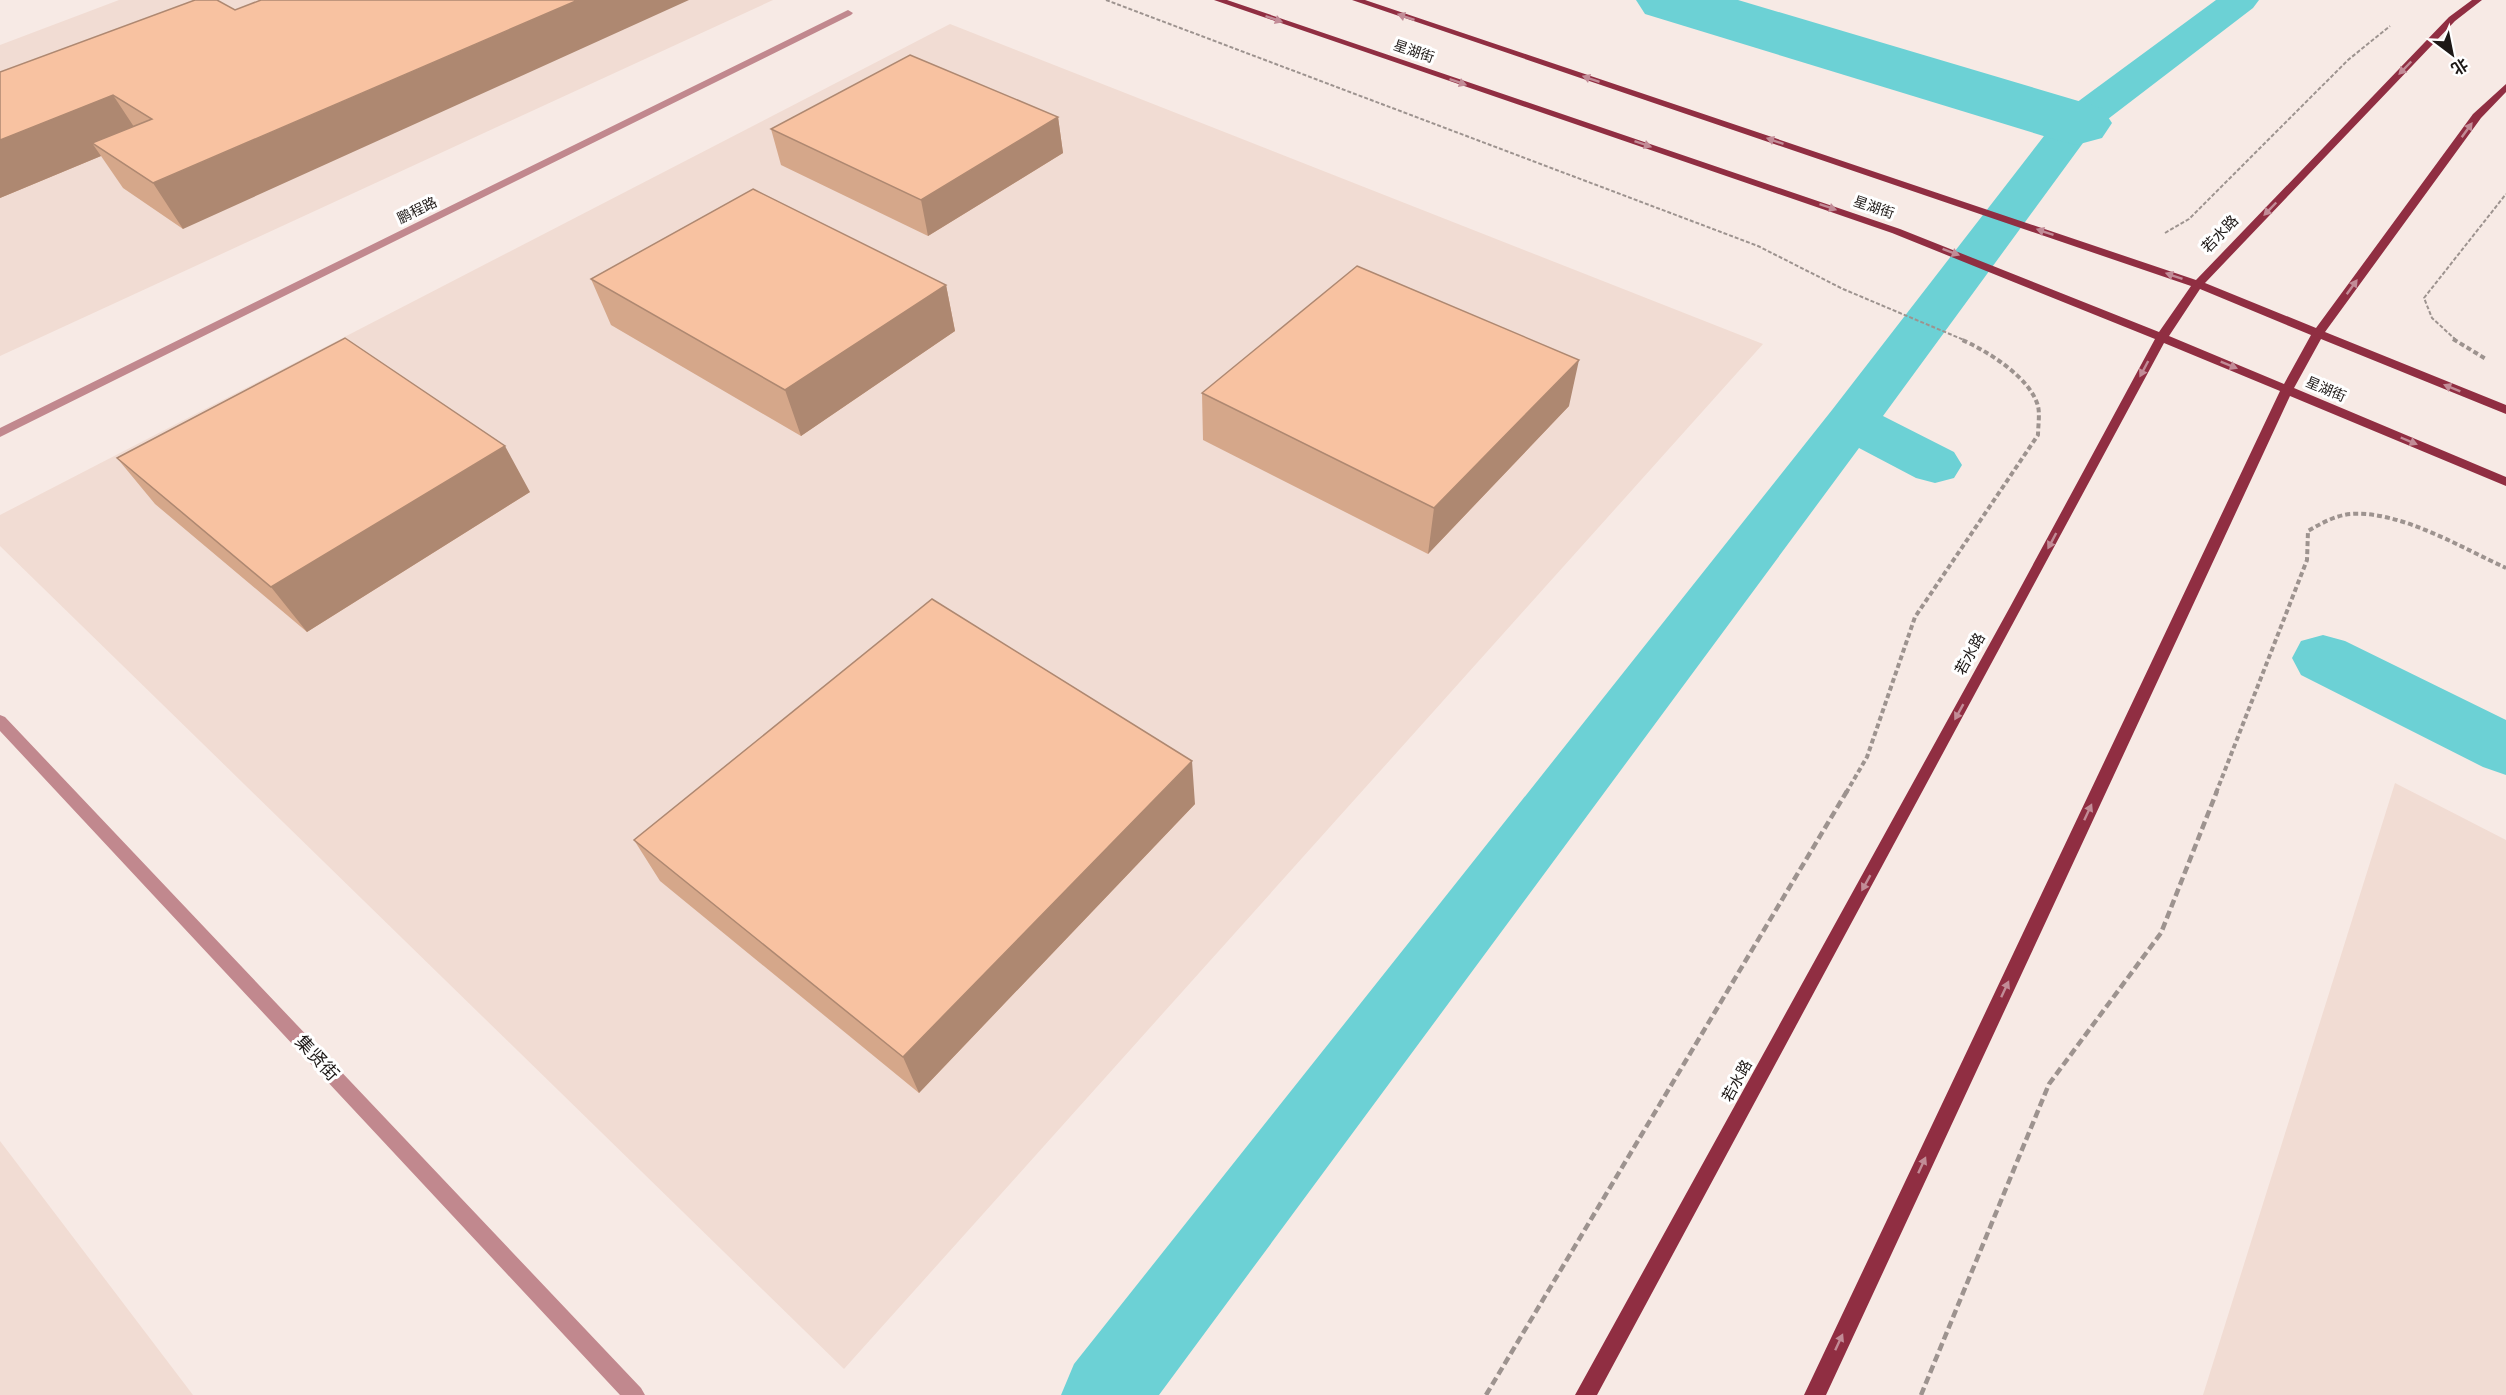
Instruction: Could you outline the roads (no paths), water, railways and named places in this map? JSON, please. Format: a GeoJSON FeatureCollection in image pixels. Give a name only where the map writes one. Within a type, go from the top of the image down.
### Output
{"type":"FeatureCollection","features":[{"type":"Feature","properties":{"kind":"main road","name":"星湖街"},"geometry":{"type":"LineString","coordinates":[[1218,0],[1896,231],[2078,302],[2506,482]]}},
{"type":"Feature","properties":{"kind":"main road","name":"星湖街"},"geometry":{"type":"LineString","coordinates":[[1356,0],[2198,284],[2506,410]]}},
{"type":"Feature","properties":{"kind":"main road","name":"若水路"},"geometry":{"type":"LineString","coordinates":[[1586,1395],[2161,338],[2198,284],[2452,19],[2478,0]]}},
{"type":"Feature","properties":{"kind":"main road"},"geometry":{"type":"LineString","coordinates":[[1815,1395],[2287,388],[2317,334],[2477,116],[2506,87]]}},
{"type":"Feature","properties":{"kind":"street","name":"鹏程路"},"geometry":{"type":"LineString","coordinates":[[0,434],[848,13]]}},
{"type":"Feature","properties":{"kind":"street","name":"集贤街"},"geometry":{"type":"LineString","coordinates":[[0,721],[634,1395]]}},
{"type":"Feature","properties":{"kind":"waterway"},"geometry":{"type":"LineString","coordinates":[[1668,0],[2076,123]]}},
{"type":"Feature","properties":{"kind":"waterway"},"geometry":{"type":"LineString","coordinates":[[1851,422],[2076,123],[2240,0]]}},
{"type":"Feature","properties":{"kind":"waterway"},"geometry":{"type":"LineString","coordinates":[[1105,1395],[1851,422]]}},
{"type":"Feature","properties":{"kind":"waterway"},"geometry":{"type":"LineString","coordinates":[[1851,422],[1935,465]]}},
{"type":"Feature","properties":{"kind":"waterway"},"geometry":{"type":"LineString","coordinates":[[2323,658],[2506,749]]}}]}
